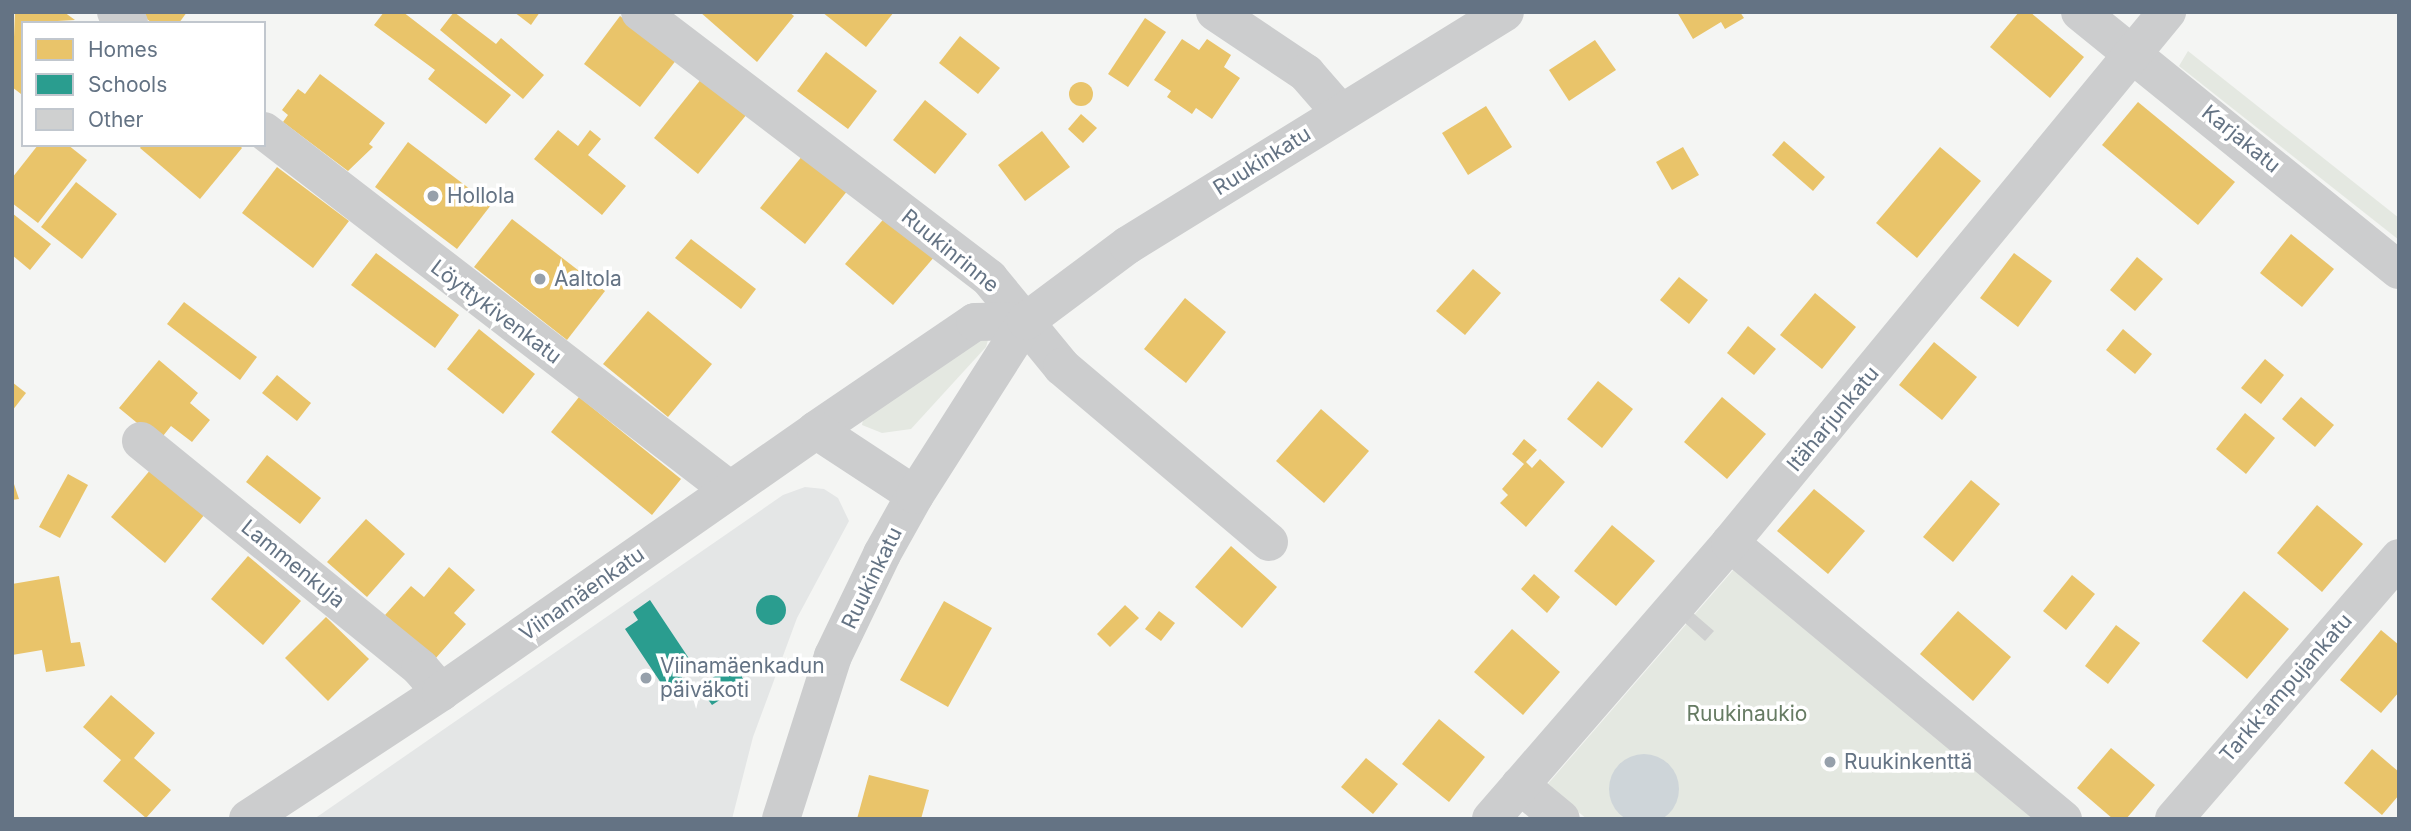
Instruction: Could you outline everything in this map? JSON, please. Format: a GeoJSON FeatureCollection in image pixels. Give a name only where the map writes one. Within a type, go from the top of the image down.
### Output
{"type":"FeatureCollection","features":[{"type":"Feature","properties":{"kind":"street","name":"Ruukinrinne"},"geometry":{"type":"LineString","coordinates":[[640,12],[989,278],[1062,367],[1269,542]]}},
{"type":"Feature","properties":{"kind":"street"},"geometry":{"type":"LineString","coordinates":[[1215,12],[1306,74],[1340,112]]}},
{"type":"Feature","properties":{"kind":"street","name":"Ruukinkatu"},"geometry":{"type":"LineString","coordinates":[[781,819],[833,656],[915,495],[1026,320],[1128,245],[1505,12]]}},
{"type":"Feature","properties":{"kind":"street","name":"Karjakatu"},"geometry":{"type":"LineString","coordinates":[[2080,12],[2399,270]]}},
{"type":"Feature","properties":{"kind":"street","name":"Itäharjunkatu"},"geometry":{"type":"LineString","coordinates":[[1491,819],[1730,543],[2167,12]]}},
{"type":"Feature","properties":{"kind":"street","name":"Löyttykivenkatu"},"geometry":{"type":"LineString","coordinates":[[266,133],[730,490]]}},
{"type":"Feature","properties":{"kind":"street"},"geometry":{"type":"LineString","coordinates":[[915,495],[816,430],[975,322],[1026,320]]}},
{"type":"Feature","properties":{"kind":"street","name":"Viinamäenkatu"},"geometry":{"type":"LineString","coordinates":[[248,819],[441,692],[816,430]]}},
{"type":"Feature","properties":{"kind":"street","name":"Lammenkuja"},"geometry":{"type":"LineString","coordinates":[[141,441],[420,668],[441,692]]}},
{"type":"Feature","properties":{"kind":"street"},"geometry":{"type":"LineString","coordinates":[[1730,543],[2063,819]]}},
{"type":"Feature","properties":{"kind":"street","name":"Tarkk'ampujankatu"},"geometry":{"type":"LineString","coordinates":[[2174,819],[2399,558]]}},
{"type":"Feature","properties":{"kind":"street"},"geometry":{"type":"LineString","coordinates":[[1520,785],[1561,819]]}},
{"type":"Feature","properties":{"kind":"shaded area","name":"Viinamäenkadun päiväkoti"},"geometry":{"type":"Polygon","coordinates":[[[805,487],[824,489],[838,498],[849,521],[797,618],[753,737],[732,819],[314,819],[783,495],[805,487]]]}},
{"type":"Feature","properties":{"kind":"shaded area"},"geometry":{"type":"Polygon","coordinates":[[[1644,754],[1663,760],[1673,770],[1679,789],[1673,808],[1663,818],[1644,824],[1625,818],[1615,808],[1609,789],[1615,770],[1625,760],[1644,754]]]}},
{"type":"Feature","properties":{"kind":"green space"},"geometry":{"type":"Polygon","coordinates":[[[2188,51],[2399,218],[2399,240],[2179,66],[2188,51]]]}},
{"type":"Feature","properties":{"kind":"green space"},"geometry":{"type":"Polygon","coordinates":[[[981,336],[988,340],[986,347],[911,429],[882,433],[862,425],[863,420],[981,336]]]}},
{"type":"Feature","properties":{"kind":"green space","name":"Ruukinaukio"},"geometry":{"type":"Polygon","coordinates":[[[1734,569],[2038,819],[1587,819],[1546,786],[1734,569]]]}},
{"type":"Feature","properties":{"kind":"building: Homes"},"geometry":{"type":"Polygon","coordinates":[[[15,12],[64,12],[75,20],[21,21],[21,94],[12,87],[15,12]]]}},
{"type":"Feature","properties":{"kind":"building: Homes"},"geometry":{"type":"Polygon","coordinates":[[[138,12],[187,12],[180,21],[149,21],[138,12]]]}},
{"type":"Feature","properties":{"kind":"building: Homes"},"geometry":{"type":"Polygon","coordinates":[[[384,12],[403,12],[511,95],[486,124],[428,79],[435,70],[374,25],[384,12]]]}},
{"type":"Feature","properties":{"kind":"building: Homes"},"geometry":{"type":"Polygon","coordinates":[[[454,12],[496,44],[501,38],[544,75],[523,99],[440,30],[454,12]]]}},
{"type":"Feature","properties":{"kind":"building: Homes"},"geometry":{"type":"Polygon","coordinates":[[[514,12],[540,12],[531,25],[514,12]]]}},
{"type":"Feature","properties":{"kind":"building: Homes"},"geometry":{"type":"Polygon","coordinates":[[[700,12],[789,12],[794,16],[757,62],[700,12]]]}},
{"type":"Feature","properties":{"kind":"building: Homes"},"geometry":{"type":"Polygon","coordinates":[[[822,12],[894,12],[866,47],[822,12]]]}},
{"type":"Feature","properties":{"kind":"building: Homes"},"geometry":{"type":"Polygon","coordinates":[[[1677,12],[1740,12],[1744,18],[1725,29],[1721,22],[1693,39],[1677,12]]]}},
{"type":"Feature","properties":{"kind":"building: Homes"},"geometry":{"type":"Polygon","coordinates":[[[2019,12],[2030,12],[2084,57],[2050,98],[1990,47],[2019,12]]]}},
{"type":"Feature","properties":{"kind":"building: Homes"},"geometry":{"type":"Polygon","coordinates":[[[620,16],[677,59],[640,107],[584,64],[620,16]]]}},
{"type":"Feature","properties":{"kind":"building: Homes"},"geometry":{"type":"Polygon","coordinates":[[[1145,18],[1166,32],[1128,87],[1108,74],[1145,18]]]}},
{"type":"Feature","properties":{"kind":"building: Homes"},"geometry":{"type":"Polygon","coordinates":[[[960,36],[1000,68],[978,94],[939,63],[960,36]]]}},
{"type":"Feature","properties":{"kind":"building: Homes"},"geometry":{"type":"Polygon","coordinates":[[[1182,39],[1199,50],[1207,39],[1231,55],[1224,67],[1240,78],[1212,119],[1196,108],[1192,114],[1167,97],[1171,91],[1154,80],[1182,39]]]}},
{"type":"Feature","properties":{"kind":"building: Homes"},"geometry":{"type":"Polygon","coordinates":[[[1595,40],[1616,70],[1569,101],[1549,70],[1595,40]]]}},
{"type":"Feature","properties":{"kind":"building: Homes"},"geometry":{"type":"Polygon","coordinates":[[[826,52],[877,91],[848,129],[797,91],[826,52]]]}},
{"type":"Feature","properties":{"kind":"building: Homes"},"geometry":{"type":"Polygon","coordinates":[[[320,74],[385,123],[369,144],[373,147],[348,171],[283,122],[288,115],[282,110],[298,89],[305,94],[320,74]]]}},
{"type":"Feature","properties":{"kind":"building: Homes"},"geometry":{"type":"Polygon","coordinates":[[[702,78],[747,114],[698,174],[654,138],[702,78]]]}},
{"type":"Feature","properties":{"kind":"building: Homes"},"geometry":{"type":"Polygon","coordinates":[[[1081,82],[1089,86],[1093,94],[1089,102],[1081,106],[1073,102],[1069,94],[1073,86],[1081,82]]]}},
{"type":"Feature","properties":{"kind":"building: Homes"},"geometry":{"type":"Polygon","coordinates":[[[925,100],[967,134],[935,174],[893,140],[925,100]]]}},
{"type":"Feature","properties":{"kind":"building: Homes"},"geometry":{"type":"Polygon","coordinates":[[[2138,102],[2235,182],[2198,225],[2102,145],[2138,102]]]}},
{"type":"Feature","properties":{"kind":"building: Homes"},"geometry":{"type":"Polygon","coordinates":[[[1486,106],[1512,147],[1468,175],[1442,133],[1486,106]]]}},
{"type":"Feature","properties":{"kind":"building: Homes"},"geometry":{"type":"Polygon","coordinates":[[[1081,114],[1097,128],[1083,143],[1068,129],[1081,114]]]}},
{"type":"Feature","properties":{"kind":"building: Homes"},"geometry":{"type":"Polygon","coordinates":[[[558,130],[578,146],[590,130],[601,139],[588,155],[626,186],[602,215],[534,159],[558,130]]]}},
{"type":"Feature","properties":{"kind":"building: Homes"},"geometry":{"type":"Polygon","coordinates":[[[1042,131],[1070,167],[1025,201],[998,165],[1042,131]]]}},
{"type":"Feature","properties":{"kind":"building: Homes"},"geometry":{"type":"Polygon","coordinates":[[[1784,141],[1825,177],[1813,191],[1772,155],[1784,141]]]}},
{"type":"Feature","properties":{"kind":"building: Homes","name":"Hollola"},"geometry":{"type":"Polygon","coordinates":[[[408,142],[491,205],[457,249],[375,187],[408,142]]]}},
{"type":"Feature","properties":{"kind":"building: Homes"},"geometry":{"type":"Polygon","coordinates":[[[36,147],[71,147],[87,160],[38,223],[12,203],[12,178],[36,147]]]}},
{"type":"Feature","properties":{"kind":"building: Homes"},"geometry":{"type":"Polygon","coordinates":[[[241,147],[242,148],[200,199],[140,148],[241,147]]]}},
{"type":"Feature","properties":{"kind":"building: Homes"},"geometry":{"type":"Polygon","coordinates":[[[1683,147],[1699,175],[1672,190],[1656,162],[1683,147]]]}},
{"type":"Feature","properties":{"kind":"building: Homes"},"geometry":{"type":"Polygon","coordinates":[[[1940,147],[1981,181],[1917,258],[1876,223],[1940,147]]]}},
{"type":"Feature","properties":{"kind":"building: Homes"},"geometry":{"type":"Polygon","coordinates":[[[803,155],[848,190],[805,244],[760,208],[803,155]]]}},
{"type":"Feature","properties":{"kind":"building: Homes"},"geometry":{"type":"Polygon","coordinates":[[[277,167],[349,221],[313,268],[242,213],[277,167]]]}},
{"type":"Feature","properties":{"kind":"building: Homes"},"geometry":{"type":"Polygon","coordinates":[[[76,182],[117,214],[82,259],[41,227],[76,182]]]}},
{"type":"Feature","properties":{"kind":"building: Homes"},"geometry":{"type":"Polygon","coordinates":[[[12,213],[51,244],[30,270],[12,255],[12,213]]]}},
{"type":"Feature","properties":{"kind":"building: Homes"},"geometry":{"type":"Polygon","coordinates":[[[887,215],[935,256],[893,305],[845,264],[887,215]]]}},
{"type":"Feature","properties":{"kind":"building: Homes","name":"Aaltola"},"geometry":{"type":"Polygon","coordinates":[[[512,219],[605,291],[567,340],[474,267],[512,219]]]}},
{"type":"Feature","properties":{"kind":"building: Homes"},"geometry":{"type":"Polygon","coordinates":[[[2291,234],[2334,269],[2302,307],[2260,273],[2291,234]]]}},
{"type":"Feature","properties":{"kind":"building: Homes"},"geometry":{"type":"Polygon","coordinates":[[[691,239],[756,289],[741,309],[675,258],[691,239]]]}},
{"type":"Feature","properties":{"kind":"building: Homes"},"geometry":{"type":"Polygon","coordinates":[[[376,253],[459,315],[435,348],[351,285],[376,253]]]}},
{"type":"Feature","properties":{"kind":"building: Homes"},"geometry":{"type":"Polygon","coordinates":[[[2014,253],[2052,281],[2018,327],[1980,298],[2014,253]]]}},
{"type":"Feature","properties":{"kind":"building: Homes"},"geometry":{"type":"Polygon","coordinates":[[[2137,257],[2163,279],[2135,311],[2110,290],[2137,257]]]}},
{"type":"Feature","properties":{"kind":"building: Homes"},"geometry":{"type":"Polygon","coordinates":[[[1473,269],[1501,293],[1465,335],[1436,311],[1473,269]]]}},
{"type":"Feature","properties":{"kind":"building: Homes"},"geometry":{"type":"Polygon","coordinates":[[[1679,277],[1708,300],[1689,324],[1660,300],[1679,277]]]}},
{"type":"Feature","properties":{"kind":"building: Homes"},"geometry":{"type":"Polygon","coordinates":[[[1815,293],[1856,327],[1822,369],[1780,335],[1815,293]]]}},
{"type":"Feature","properties":{"kind":"building: Homes"},"geometry":{"type":"Polygon","coordinates":[[[1185,298],[1226,332],[1186,383],[1144,349],[1185,298]]]}},
{"type":"Feature","properties":{"kind":"building: Homes"},"geometry":{"type":"Polygon","coordinates":[[[184,302],[257,357],[240,380],[167,324],[184,302]]]}},
{"type":"Feature","properties":{"kind":"building: Homes"},"geometry":{"type":"Polygon","coordinates":[[[648,311],[712,364],[668,417],[603,364],[648,311]]]}},
{"type":"Feature","properties":{"kind":"building: Homes"},"geometry":{"type":"Polygon","coordinates":[[[1748,326],[1776,349],[1754,375],[1727,353],[1748,326]]]}},
{"type":"Feature","properties":{"kind":"building: Homes"},"geometry":{"type":"Polygon","coordinates":[[[479,329],[535,374],[503,414],[447,369],[479,329]]]}},
{"type":"Feature","properties":{"kind":"building: Homes"},"geometry":{"type":"Polygon","coordinates":[[[2123,329],[2152,354],[2135,374],[2106,350],[2123,329]]]}},
{"type":"Feature","properties":{"kind":"building: Homes"},"geometry":{"type":"Polygon","coordinates":[[[1934,342],[1977,377],[1942,420],[1899,385],[1934,342]]]}},
{"type":"Feature","properties":{"kind":"building: Homes"},"geometry":{"type":"Polygon","coordinates":[[[2265,359],[2284,375],[2261,404],[2241,388],[2265,359]]]}},
{"type":"Feature","properties":{"kind":"building: Homes"},"geometry":{"type":"Polygon","coordinates":[[[159,360],[198,393],[190,403],[210,420],[192,442],[171,426],[159,441],[119,408],[159,360]]]}},
{"type":"Feature","properties":{"kind":"building: Homes"},"geometry":{"type":"Polygon","coordinates":[[[277,375],[311,403],[297,421],[262,393],[277,375]]]}},
{"type":"Feature","properties":{"kind":"building: Homes"},"geometry":{"type":"Polygon","coordinates":[[[1598,381],[1633,409],[1602,448],[1567,419],[1598,381]]]}},
{"type":"Feature","properties":{"kind":"building: Homes"},"geometry":{"type":"Polygon","coordinates":[[[12,382],[26,393],[12,411],[12,382]]]}},
{"type":"Feature","properties":{"kind":"building: Homes"},"geometry":{"type":"Polygon","coordinates":[[[579,397],[681,479],[652,515],[551,432],[579,397]]]}},
{"type":"Feature","properties":{"kind":"building: Homes"},"geometry":{"type":"Polygon","coordinates":[[[1722,397],[1766,434],[1727,479],[1684,442],[1722,397]]]}},
{"type":"Feature","properties":{"kind":"building: Homes"},"geometry":{"type":"Polygon","coordinates":[[[2301,397],[2334,425],[2315,447],[2282,419],[2301,397]]]}},
{"type":"Feature","properties":{"kind":"building: Homes"},"geometry":{"type":"Polygon","coordinates":[[[1321,409],[1369,451],[1324,503],[1276,461],[1321,409]]]}},
{"type":"Feature","properties":{"kind":"building: Homes"},"geometry":{"type":"Polygon","coordinates":[[[2245,413],[2275,438],[2246,474],[2216,449],[2245,413]]]}},
{"type":"Feature","properties":{"kind":"building: Homes"},"geometry":{"type":"Polygon","coordinates":[[[1524,439],[1537,450],[1526,462],[1532,468],[1540,459],[1565,482],[1526,527],[1500,503],[1508,495],[1502,489],[1524,464],[1512,454],[1524,439]]]}},
{"type":"Feature","properties":{"kind":"building: Homes"},"geometry":{"type":"Polygon","coordinates":[[[267,455],[321,498],[300,524],[246,482],[267,455]]]}},
{"type":"Feature","properties":{"kind":"building: Homes"},"geometry":{"type":"Polygon","coordinates":[[[151,469],[205,514],[165,563],[111,517],[151,469]]]}},
{"type":"Feature","properties":{"kind":"building: Homes"},"geometry":{"type":"Polygon","coordinates":[[[68,474],[88,485],[60,538],[39,527],[68,474]]]}},
{"type":"Feature","properties":{"kind":"building: Homes"},"geometry":{"type":"Polygon","coordinates":[[[12,478],[19,499],[12,500],[12,478]]]}},
{"type":"Feature","properties":{"kind":"building: Homes"},"geometry":{"type":"Polygon","coordinates":[[[1971,480],[2000,504],[1953,562],[1923,537],[1971,480]]]}},
{"type":"Feature","properties":{"kind":"building: Homes"},"geometry":{"type":"Polygon","coordinates":[[[1814,489],[1865,531],[1828,574],[1777,531],[1814,489]]]}},
{"type":"Feature","properties":{"kind":"building: Homes"},"geometry":{"type":"Polygon","coordinates":[[[2317,505],[2363,544],[2322,592],[2277,553],[2317,505]]]}},
{"type":"Feature","properties":{"kind":"building: Homes"},"geometry":{"type":"Polygon","coordinates":[[[366,519],[405,554],[367,597],[327,562],[366,519]]]}},
{"type":"Feature","properties":{"kind":"building: Homes"},"geometry":{"type":"Polygon","coordinates":[[[1612,525],[1655,561],[1616,606],[1574,571],[1612,525]]]}},
{"type":"Feature","properties":{"kind":"building: Homes"},"geometry":{"type":"Polygon","coordinates":[[[1231,546],[1277,587],[1242,628],[1195,587],[1231,546]]]}},
{"type":"Feature","properties":{"kind":"building: Homes"},"geometry":{"type":"Polygon","coordinates":[[[248,556],[301,601],[263,645],[211,599],[248,556]]]}},
{"type":"Feature","properties":{"kind":"building: Homes"},"geometry":{"type":"Polygon","coordinates":[[[449,567],[475,590],[454,613],[466,624],[435,659],[385,615],[411,586],[424,597],[449,567]]]}},
{"type":"Feature","properties":{"kind":"building: Homes"},"geometry":{"type":"Polygon","coordinates":[[[1534,574],[1560,597],[1547,613],[1521,589],[1534,574]]]}},
{"type":"Feature","properties":{"kind":"building: Homes"},"geometry":{"type":"Polygon","coordinates":[[[2072,575],[2095,594],[2066,630],[2043,611],[2072,575]]]}},
{"type":"Feature","properties":{"kind":"building: Homes"},"geometry":{"type":"Polygon","coordinates":[[[59,576],[71,643],[80,642],[85,666],[46,672],[42,650],[12,655],[12,584],[59,576]]]}},
{"type":"Feature","properties":{"kind":"building: Homes"},"geometry":{"type":"Polygon","coordinates":[[[2244,591],[2289,629],[2247,679],[2202,641],[2244,591]]]}},
{"type":"Feature","properties":{"kind":"building: Homes"},"geometry":{"type":"Polygon","coordinates":[[[944,601],[992,628],[948,707],[900,680],[944,601]]]}},
{"type":"Feature","properties":{"kind":"building: Homes"},"geometry":{"type":"Polygon","coordinates":[[[1125,605],[1139,618],[1110,647],[1097,634],[1125,605]]]}},
{"type":"Feature","properties":{"kind":"building: Homes"},"geometry":{"type":"Polygon","coordinates":[[[1159,611],[1175,623],[1161,641],[1145,629],[1159,611]]]}},
{"type":"Feature","properties":{"kind":"building: Homes"},"geometry":{"type":"Polygon","coordinates":[[[1958,611],[2011,657],[1973,701],[1920,654],[1958,611]]]}},
{"type":"Feature","properties":{"kind":"building: Homes"},"geometry":{"type":"Polygon","coordinates":[[[326,617],[369,659],[328,701],[285,658],[326,617]]]}},
{"type":"Feature","properties":{"kind":"building: Homes"},"geometry":{"type":"Polygon","coordinates":[[[2116,625],[2140,643],[2108,684],[2085,666],[2116,625]]]}},
{"type":"Feature","properties":{"kind":"building: Homes"},"geometry":{"type":"Polygon","coordinates":[[[1512,629],[1560,672],[1523,715],[1474,672],[1512,629]]]}},
{"type":"Feature","properties":{"kind":"building: Homes"},"geometry":{"type":"Polygon","coordinates":[[[2381,630],[2399,645],[2399,692],[2381,713],[2340,680],[2381,630]]]}},
{"type":"Feature","properties":{"kind":"building: Homes"},"geometry":{"type":"Polygon","coordinates":[[[111,695],[155,733],[134,758],[171,790],[146,818],[103,781],[121,760],[83,727],[111,695]]]}},
{"type":"Feature","properties":{"kind":"building: Homes"},"geometry":{"type":"Polygon","coordinates":[[[1439,719],[1485,757],[1449,802],[1402,764],[1439,719]]]}},
{"type":"Feature","properties":{"kind":"building: Homes"},"geometry":{"type":"Polygon","coordinates":[[[2111,748],[2155,785],[2126,819],[2113,819],[2077,788],[2111,748]]]}},
{"type":"Feature","properties":{"kind":"building: Homes"},"geometry":{"type":"Polygon","coordinates":[[[2372,749],[2399,772],[2399,795],[2382,815],[2344,783],[2372,749]]]}},
{"type":"Feature","properties":{"kind":"building: Homes"},"geometry":{"type":"Polygon","coordinates":[[[1366,758],[1398,784],[1373,814],[1341,787],[1366,758]]]}},
{"type":"Feature","properties":{"kind":"building: Homes"},"geometry":{"type":"Polygon","coordinates":[[[869,775],[929,790],[921,819],[857,819],[869,775]]]}},
{"type":"Feature","properties":{"kind":"building: Schools"},"geometry":{"type":"Polygon","coordinates":[[[771,595],[781,600],[786,610],[781,620],[771,625],[761,620],[756,610],[761,600],[771,595]]]}},
{"type":"Feature","properties":{"kind":"building: Schools"},"geometry":{"type":"Polygon","coordinates":[[[650,600],[694,666],[680,675],[687,684],[669,695],[625,629],[638,620],[633,612],[650,600]]]}},
{"type":"Feature","properties":{"kind":"building: Schools"},"geometry":{"type":"Polygon","coordinates":[[[733,664],[746,683],[712,705],[699,687],[733,664]]]}},
{"type":"Feature","properties":{"kind":"building: Other"},"geometry":{"type":"Polygon","coordinates":[[[1692,612],[1714,631],[1705,641],[1684,622],[1692,612]]]}},
{"type":"Feature","properties":{"kind":"place","name":"Hollola"},"geometry":{"type":"Point","coordinates":[433,196]}},
{"type":"Feature","properties":{"kind":"place","name":"Aaltola"},"geometry":{"type":"Point","coordinates":[540,279]}},
{"type":"Feature","properties":{"kind":"place","name":"Viinamäenkadun päiväkoti"},"geometry":{"type":"Point","coordinates":[646,678]}},
{"type":"Feature","properties":{"kind":"place","name":"Ruukinkenttä"},"geometry":{"type":"Point","coordinates":[1830,762]}}]}
